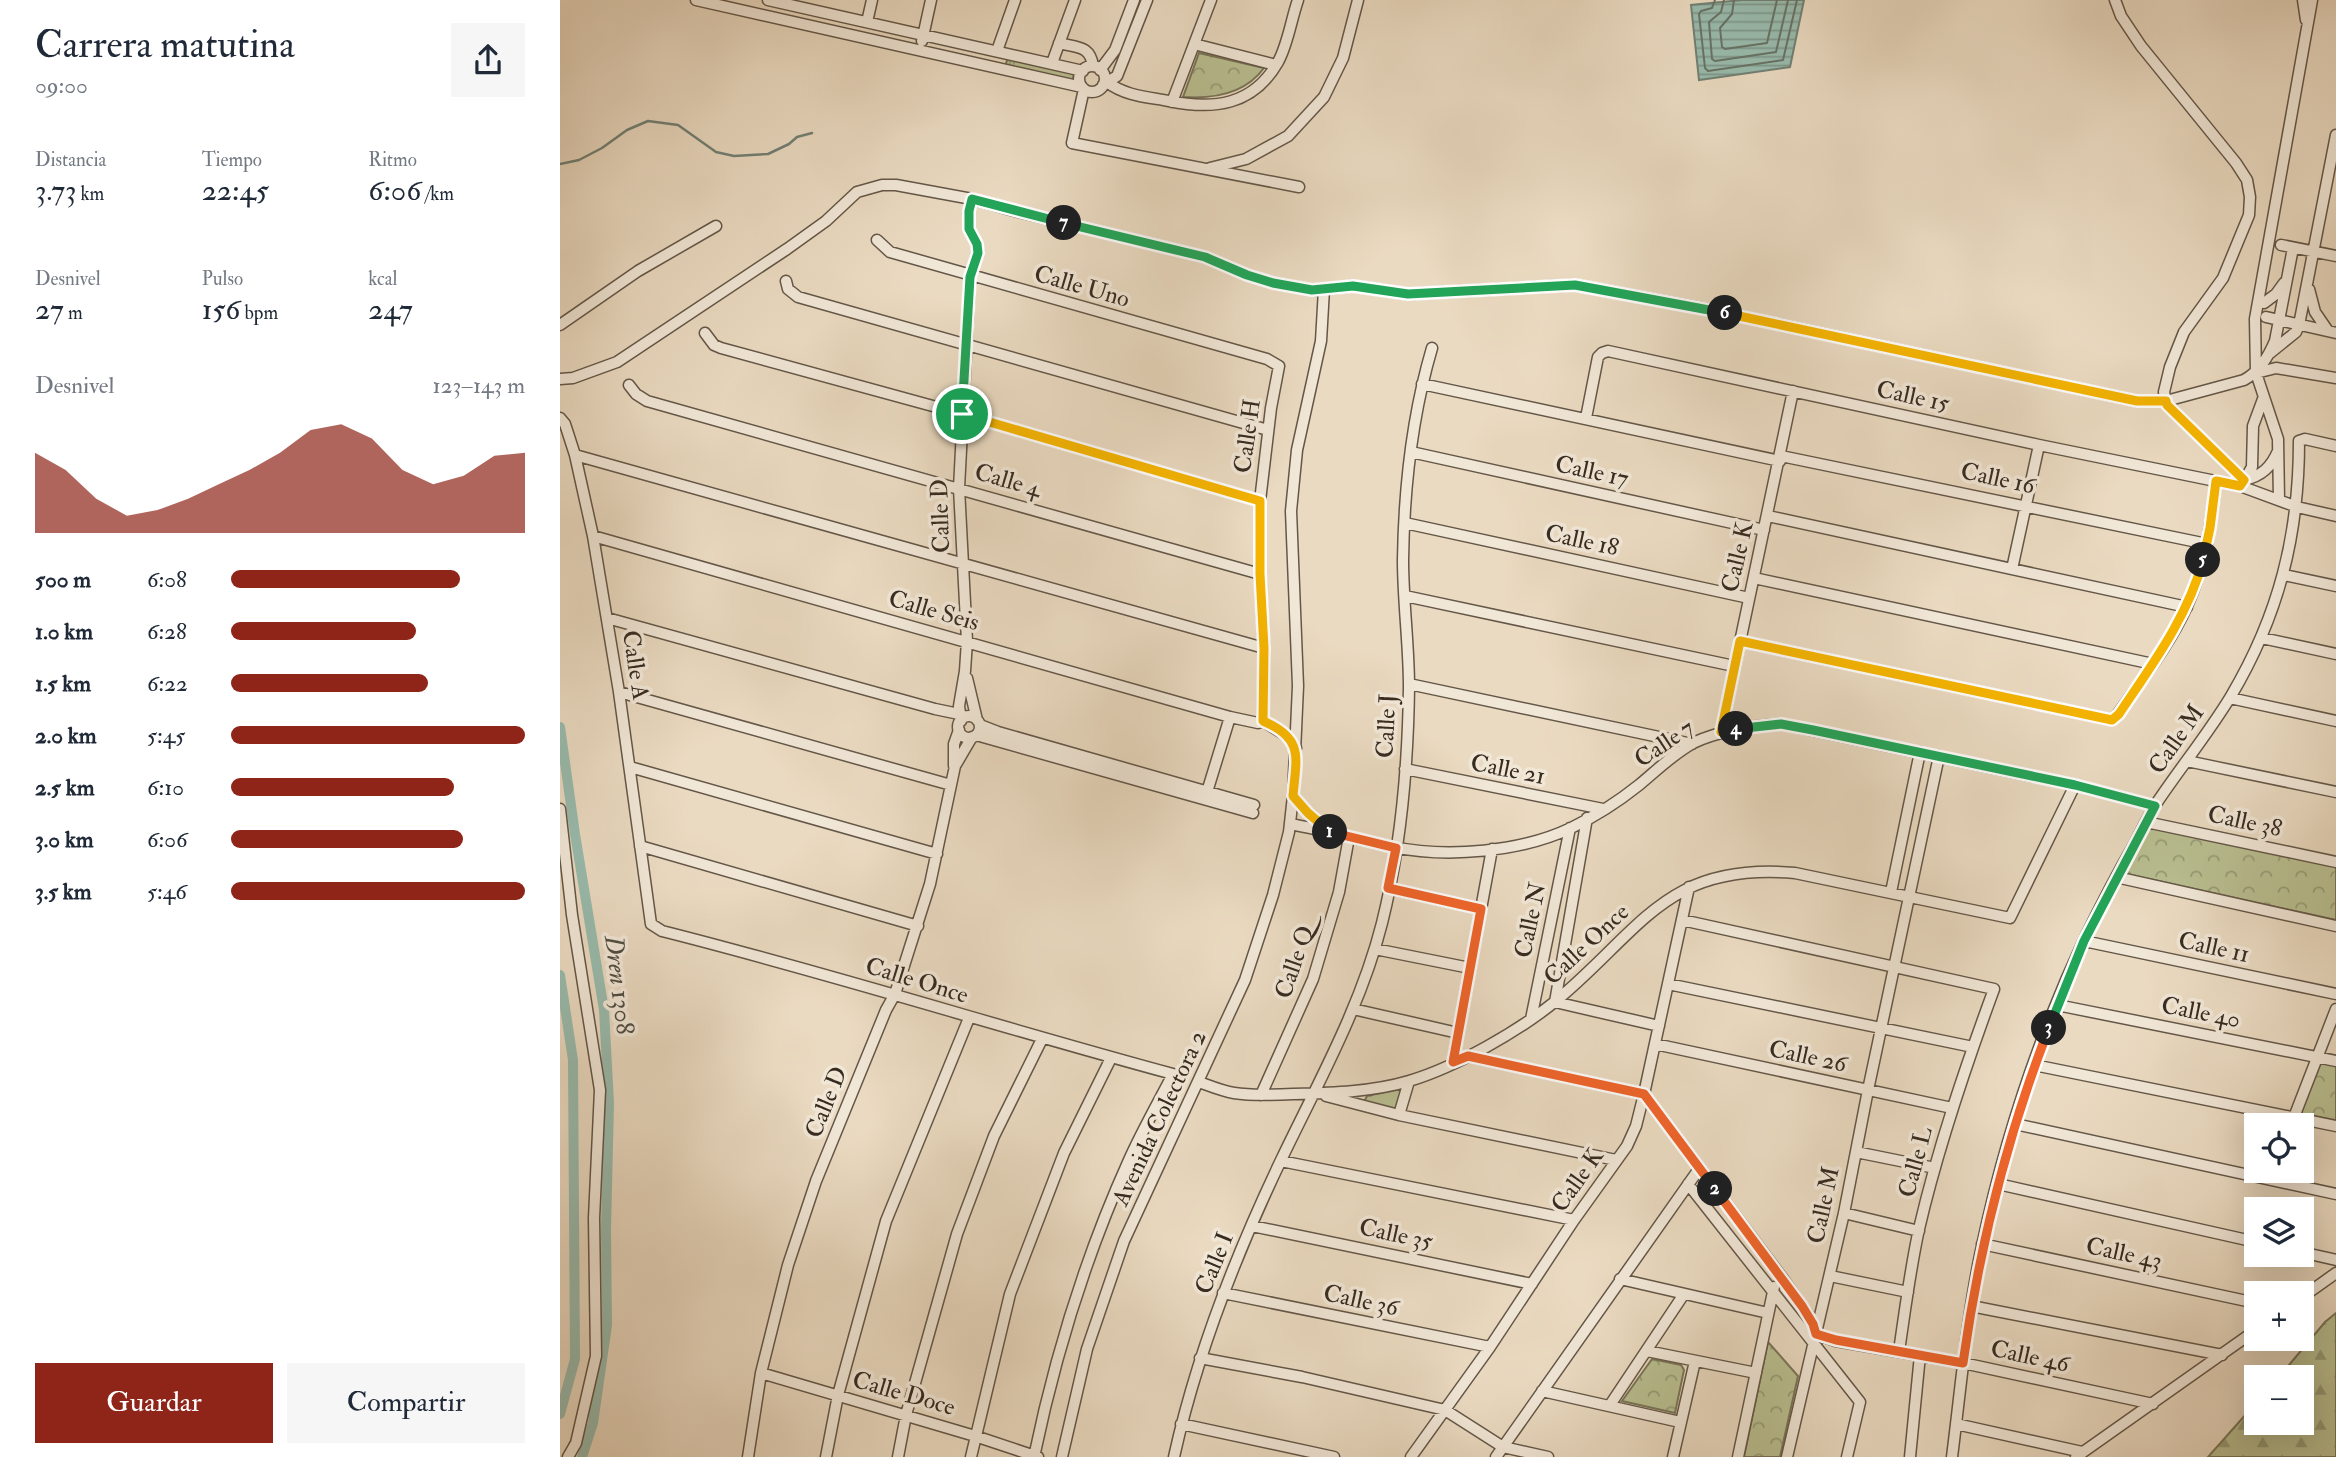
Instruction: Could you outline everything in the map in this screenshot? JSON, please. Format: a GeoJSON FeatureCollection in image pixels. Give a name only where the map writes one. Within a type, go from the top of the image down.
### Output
{"type":"FeatureCollection","features":[{"type":"Feature","properties":{"kind":"street"},"geometry":{"type":"LineString","coordinates":[[696,0],[1093,92],[1117,76],[1124,64],[1147,0]]}},
{"type":"Feature","properties":{"kind":"street"},"geometry":{"type":"LineString","coordinates":[[768,0],[813,5],[867,22],[1052,63],[1092,69],[1104,77],[1105,84]]}},
{"type":"Feature","properties":{"kind":"street"},"geometry":{"type":"LineString","coordinates":[[867,22],[872,0]]}},
{"type":"Feature","properties":{"kind":"street"},"geometry":{"type":"LineString","coordinates":[[920,51],[931,0]]}},
{"type":"Feature","properties":{"kind":"street"},"geometry":{"type":"LineString","coordinates":[[997,51],[1015,0]]}},
{"type":"Feature","properties":{"kind":"street"},"geometry":{"type":"LineString","coordinates":[[1052,63],[1074,0]]}},
{"type":"Feature","properties":{"kind":"street"},"geometry":{"type":"LineString","coordinates":[[1134,0],[1115,50],[1079,80],[1083,88],[1072,143],[1299,187]]}},
{"type":"Feature","properties":{"kind":"street"},"geometry":{"type":"LineString","coordinates":[[1172,102],[1211,0]]}},
{"type":"Feature","properties":{"kind":"street"},"geometry":{"type":"LineString","coordinates":[[1105,84],[1124,92],[1198,107],[1231,102],[1255,89],[1276,65],[1297,0]]}},
{"type":"Feature","properties":{"kind":"street"},"geometry":{"type":"LineString","coordinates":[[1206,169],[1246,159],[1288,136],[1324,97],[1343,58],[1358,0]]}},
{"type":"Feature","properties":{"kind":"street"},"geometry":{"type":"LineString","coordinates":[[2115,0],[2121,16],[2141,46],[2247,180],[2249,215],[2223,278],[2183,332],[2164,392],[2167,405],[2242,483]]}},
{"type":"Feature","properties":{"kind":"street"},"geometry":{"type":"LineString","coordinates":[[2303,0],[2307,30]]}},
{"type":"Feature","properties":{"kind":"street"},"geometry":{"type":"LineString","coordinates":[[2279,500],[2278,439],[2256,373],[2255,319],[2312,0]]}},
{"type":"Feature","properties":{"kind":"street"},"geometry":{"type":"LineString","coordinates":[[1059,43],[1085,49],[1091,56],[1092,69]]}},
{"type":"Feature","properties":{"kind":"street"},"geometry":{"type":"LineString","coordinates":[[1194,44],[1276,65]]}},
{"type":"Feature","properties":{"kind":"street"},"geometry":{"type":"LineString","coordinates":[[2256,373],[2270,354],[2296,332],[2300,325],[2313,251],[2331,183],[2336,135]]}},
{"type":"Feature","properties":{"kind":"street"},"geometry":{"type":"LineString","coordinates":[[560,379],[572,378],[617,362],[787,249],[826,221],[857,192],[870,187],[896,185],[972,199],[1205,257],[1247,275],[1312,290],[1353,286],[1408,294],[1575,285],[1716,311],[2137,401],[2166,401],[2244,380],[2256,373],[2276,368],[2336,378]]}},
{"type":"Feature","properties":{"kind":"street","name":"Calle D"},"geometry":{"type":"LineString","coordinates":[[748,1457],[761,1373],[789,1265],[816,1181],[895,994],[918,926],[937,855],[951,785],[967,641],[959,488],[970,277],[978,253],[977,244],[969,229],[972,199]]}},
{"type":"Feature","properties":{"kind":"street"},"geometry":{"type":"LineString","coordinates":[[560,325],[638,271],[716,226]]}},
{"type":"Feature","properties":{"kind":"street","name":"Calle Uno"},"geometry":{"type":"LineString","coordinates":[[877,240],[890,252],[970,277],[1267,359],[1279,366]]}},
{"type":"Feature","properties":{"kind":"street"},"geometry":{"type":"LineString","coordinates":[[2281,245],[2336,256]]}},
{"type":"Feature","properties":{"kind":"street"},"geometry":{"type":"LineString","coordinates":[[2270,354],[2280,320],[2293,248]]}},
{"type":"Feature","properties":{"kind":"street"},"geometry":{"type":"LineString","coordinates":[[2264,303],[2276,294],[2288,276]]}},
{"type":"Feature","properties":{"kind":"street"},"geometry":{"type":"LineString","coordinates":[[2308,280],[2315,312],[2332,332]]}},
{"type":"Feature","properties":{"kind":"street"},"geometry":{"type":"LineString","coordinates":[[786,281],[789,289],[798,297],[1268,430]]}},
{"type":"Feature","properties":{"kind":"street","name":"Avenida Colectora 2"},"geometry":{"type":"LineString","coordinates":[[1062,1457],[1087,1349],[1124,1241],[1245,980],[1273,895],[1290,824],[1298,686],[1291,511],[1297,450],[1321,341],[1324,289]]}},
{"type":"Feature","properties":{"kind":"street"},"geometry":{"type":"LineString","coordinates":[[2266,317],[2332,332]]}},
{"type":"Feature","properties":{"kind":"street"},"geometry":{"type":"LineString","coordinates":[[705,333],[714,345],[721,348],[962,414],[1260,501]]}},
{"type":"Feature","properties":{"kind":"street","name":"Calle J"},"geometry":{"type":"LineString","coordinates":[[1314,1093],[1353,1009],[1374,949],[1396,848],[1405,769],[1409,684],[1403,561],[1405,523],[1411,452],[1422,384],[1432,348]]}},
{"type":"Feature","properties":{"kind":"street","name":"Calle 15"},"geometry":{"type":"LineString","coordinates":[[1587,418],[1598,357],[1608,351],[2039,445],[2216,481],[2242,483],[2297,507],[2336,516]]}},
{"type":"Feature","properties":{"kind":"street","name":"Calle H"},"geometry":{"type":"LineString","coordinates":[[1263,721],[1260,501],[1279,366]]}},
{"type":"Feature","properties":{"kind":"street","name":"Calle 16"},"geometry":{"type":"LineString","coordinates":[[1422,384],[2207,544]]}},
{"type":"Feature","properties":{"kind":"street","name":"Calle 4"},"geometry":{"type":"LineString","coordinates":[[629,385],[647,401],[1260,574]]}},
{"type":"Feature","properties":{"kind":"street","name":"Calle K"},"geometry":{"type":"LineString","coordinates":[[1721,732],[1793,391]]}},
{"type":"Feature","properties":{"kind":"street"},"geometry":{"type":"LineString","coordinates":[[2242,483],[2252,467],[2253,426],[2263,399]]}},
{"type":"Feature","properties":{"kind":"street","name":"Calle A"},"geometry":{"type":"LineString","coordinates":[[560,418],[565,424],[575,455],[593,536],[619,692],[652,923]]}},
{"type":"Feature","properties":{"kind":"street","name":"Calle M"},"geometry":{"type":"LineString","coordinates":[[1952,1457],[1971,1306],[1982,1244],[2015,1124],[2057,1004],[2084,941],[2146,822],[2230,698],[2262,638],[2284,575],[2297,507],[2299,441],[2305,439],[2336,446]]}},
{"type":"Feature","properties":{"kind":"street"},"geometry":{"type":"LineString","coordinates":[[2012,569],[2039,445]]}},
{"type":"Feature","properties":{"kind":"street"},"geometry":{"type":"LineString","coordinates":[[2242,483],[2264,472],[2278,451]]}},
{"type":"Feature","properties":{"kind":"street","name":"Calle 17"},"geometry":{"type":"LineString","coordinates":[[1411,452],[1764,530]]}},
{"type":"Feature","properties":{"kind":"street"},"geometry":{"type":"LineString","coordinates":[[575,455],[1264,648]]}},
{"type":"Feature","properties":{"kind":"street"},"geometry":{"type":"LineString","coordinates":[[1740,641],[2112,720],[2119,714],[2153,663],[2187,607],[2207,544],[2216,481]]}},
{"type":"Feature","properties":{"kind":"street"},"geometry":{"type":"LineString","coordinates":[[1768,516],[2187,607]]}},
{"type":"Feature","properties":{"kind":"street","name":"Calle 18"},"geometry":{"type":"LineString","coordinates":[[1405,523],[1749,598]]}},
{"type":"Feature","properties":{"kind":"street","name":"Calle Seis"},"geometry":{"type":"LineString","coordinates":[[593,536],[1230,717],[1258,723],[1263,721]]}},
{"type":"Feature","properties":{"kind":"street"},"geometry":{"type":"LineString","coordinates":[[2284,575],[2336,586]]}},
{"type":"Feature","properties":{"kind":"street"},"geometry":{"type":"LineString","coordinates":[[1754,578],[2153,663]]}},
{"type":"Feature","properties":{"kind":"street"},"geometry":{"type":"LineString","coordinates":[[1405,596],[1734,666]]}},
{"type":"Feature","properties":{"kind":"street"},"geometry":{"type":"LineString","coordinates":[[607,618],[935,709],[959,721],[965,737],[974,736],[1254,809],[1207,792],[998,732],[970,717],[959,721]]}},
{"type":"Feature","properties":{"kind":"street"},"geometry":{"type":"LineString","coordinates":[[2262,638],[2336,654]]}},
{"type":"Feature","properties":{"kind":"street","name":"Calle D"},"geometry":{"type":"LineString","coordinates":[[965,671],[978,722]]}},
{"type":"Feature","properties":{"kind":"street"},"geometry":{"type":"LineString","coordinates":[[1409,684],[1692,744]]}},
{"type":"Feature","properties":{"kind":"street"},"geometry":{"type":"LineString","coordinates":[[619,692],[951,785]]}},
{"type":"Feature","properties":{"kind":"street"},"geometry":{"type":"LineString","coordinates":[[2230,698],[2336,721]]}},
{"type":"Feature","properties":{"kind":"street"},"geometry":{"type":"LineString","coordinates":[[1207,792],[1230,717]]}},
{"type":"Feature","properties":{"kind":"street"},"geometry":{"type":"LineString","coordinates":[[1263,721],[1287,736],[1296,748]]}},
{"type":"Feature","properties":{"kind":"street"},"geometry":{"type":"LineString","coordinates":[[974,736],[979,732],[978,722]]}},
{"type":"Feature","properties":{"kind":"street","name":"Calle 7"},"geometry":{"type":"LineString","coordinates":[[1290,824],[1396,848],[1442,851],[1492,849],[1523,843],[1570,828],[1603,809],[1637,787],[1692,744],[1721,732],[1781,724],[2075,785],[2155,806]]}},
{"type":"Feature","properties":{"kind":"street","name":"Calle D"},"geometry":{"type":"LineString","coordinates":[[954,766],[974,736]]}},
{"type":"Feature","properties":{"kind":"street"},"geometry":{"type":"LineString","coordinates":[[1891,892],[1920,752]]}},
{"type":"Feature","properties":{"kind":"street","name":"Calle M"},"geometry":{"type":"LineString","coordinates":[[1787,1457],[1844,1213],[1939,756]]}},
{"type":"Feature","properties":{"kind":"street"},"geometry":{"type":"LineString","coordinates":[[2187,761],[2336,792]]}},
{"type":"Feature","properties":{"kind":"street"},"geometry":{"type":"LineString","coordinates":[[630,768],[937,855]]}},
{"type":"Feature","properties":{"kind":"street","name":"Calle 21"},"geometry":{"type":"LineString","coordinates":[[1405,769],[1603,809]]}},
{"type":"Feature","properties":{"kind":"street","name":"Calle Once"},"geometry":{"type":"LineString","coordinates":[[1199,1082],[1233,1093],[1261,1095],[1357,1091],[1409,1081],[1468,1056],[1516,1030],[1555,1002],[1642,919],[1666,900],[1708,879],[1741,872],[1795,873],[2010,918],[2075,785]]}},
{"type":"Feature","properties":{"kind":"street"},"geometry":{"type":"LineString","coordinates":[[1293,796],[1328,831]]}},
{"type":"Feature","properties":{"kind":"street"},"geometry":{"type":"LineString","coordinates":[[560,810],[572,915],[600,1090],[594,1219],[596,1356],[576,1443],[568,1457]]}},
{"type":"Feature","properties":{"kind":"street","name":"Calle N"},"geometry":{"type":"LineString","coordinates":[[1555,1002],[1587,818]]}},
{"type":"Feature","properties":{"kind":"street","name":"Calle 38"},"geometry":{"type":"LineString","coordinates":[[2146,822],[2336,862]]}},
{"type":"Feature","properties":{"kind":"street","name":"Calle N"},"geometry":{"type":"LineString","coordinates":[[1531,1019],[1570,828]]}},
{"type":"Feature","properties":{"kind":"street","name":"Calle Q"},"geometry":{"type":"LineString","coordinates":[[1261,1095],[1313,979],[1339,892],[1349,836]]}},
{"type":"Feature","properties":{"kind":"street"},"geometry":{"type":"LineString","coordinates":[[640,845],[918,926]]}},
{"type":"Feature","properties":{"kind":"street"},"geometry":{"type":"LineString","coordinates":[[1453,1062],[1492,849]]}},
{"type":"Feature","properties":{"kind":"street"},"geometry":{"type":"LineString","coordinates":[[2116,877],[2336,926]]}},
{"type":"Feature","properties":{"kind":"street","name":"Calle K"},"geometry":{"type":"LineString","coordinates":[[1411,1457],[1628,1146],[1644,1094],[1689,887]]}},
{"type":"Feature","properties":{"kind":"street"},"geometry":{"type":"LineString","coordinates":[[1388,888],[1481,909]]}},
{"type":"Feature","properties":{"kind":"street"},"geometry":{"type":"LineString","coordinates":[[1682,920],[1894,968]]}},
{"type":"Feature","properties":{"kind":"street","name":"Calle Once"},"geometry":{"type":"LineString","coordinates":[[652,923],[662,931],[895,994],[969,1018],[1173,1074]]}},
{"type":"Feature","properties":{"kind":"street","name":"Calle 11"},"geometry":{"type":"LineString","coordinates":[[2084,941],[2336,994]]}},
{"type":"Feature","properties":{"kind":"street"},"geometry":{"type":"LineString","coordinates":[[1374,949],[1470,968]]}},
{"type":"Feature","properties":{"kind":"street","name":"Calle L"},"geometry":{"type":"LineString","coordinates":[[1894,968],[1994,989],[1952,1108],[1935,1168],[1919,1231],[1899,1351]]}},
{"type":"Feature","properties":{"kind":"street"},"geometry":{"type":"LineString","coordinates":[[1668,984],[1973,1047]]}},
{"type":"Feature","properties":{"kind":"street"},"geometry":{"type":"LineString","coordinates":[[1555,1002],[1659,1026]]}},
{"type":"Feature","properties":{"kind":"street","name":"Calle 40"},"geometry":{"type":"LineString","coordinates":[[2057,1004],[2336,1061]]}},
{"type":"Feature","properties":{"kind":"street"},"geometry":{"type":"LineString","coordinates":[[1353,1009],[1458,1033]]}},
{"type":"Feature","properties":{"kind":"street"},"geometry":{"type":"LineString","coordinates":[[2296,1113],[2336,1009]]}},
{"type":"Feature","properties":{"kind":"street"},"geometry":{"type":"LineString","coordinates":[[825,1457],[838,1395],[886,1221],[969,1018]]}},
{"type":"Feature","properties":{"kind":"street"},"geometry":{"type":"LineString","coordinates":[[898,1457],[906,1415],[957,1234],[994,1136],[1042,1039]]}},
{"type":"Feature","properties":{"kind":"street","name":"Calle 26"},"geometry":{"type":"LineString","coordinates":[[1655,1044],[1952,1108]]}},
{"type":"Feature","properties":{"kind":"street"},"geometry":{"type":"LineString","coordinates":[[1468,1056],[1644,1094],[1809,1316],[1815,1338]]}},
{"type":"Feature","properties":{"kind":"street"},"geometry":{"type":"LineString","coordinates":[[971,1457],[1010,1294],[1065,1153],[1111,1058]]}},
{"type":"Feature","properties":{"kind":"street"},"geometry":{"type":"LineString","coordinates":[[2034,1065],[2256,1113]]}},
{"type":"Feature","properties":{"kind":"street","name":"Avenida Colectora 2"},"geometry":{"type":"LineString","coordinates":[[1036,1456],[1061,1349],[1093,1249],[1129,1160],[1173,1074]]}},
{"type":"Feature","properties":{"kind":"street"},"geometry":{"type":"LineString","coordinates":[[1399,1115],[1409,1081]]}},
{"type":"Feature","properties":{"kind":"street"},"geometry":{"type":"LineString","coordinates":[[1314,1093],[1399,1115],[1616,1160]]}},
{"type":"Feature","properties":{"kind":"street","name":"Calle I"},"geometry":{"type":"LineString","coordinates":[[1174,1457],[1200,1358],[1223,1293],[1314,1093]]}},
{"type":"Feature","properties":{"kind":"street"},"geometry":{"type":"LineString","coordinates":[[1636,1126],[1645,1118],[1651,1117],[1660,1119],[1667,1125]]}},
{"type":"Feature","properties":{"kind":"street"},"geometry":{"type":"LineString","coordinates":[[2314,1123],[2336,1126]]}},
{"type":"Feature","properties":{"kind":"street"},"geometry":{"type":"LineString","coordinates":[[2015,1124],[2244,1170]]}},
{"type":"Feature","properties":{"kind":"street"},"geometry":{"type":"LineString","coordinates":[[1856,1152],[1935,1168]]}},
{"type":"Feature","properties":{"kind":"street"},"geometry":{"type":"LineString","coordinates":[[1281,1161],[1574,1220]]}},
{"type":"Feature","properties":{"kind":"street"},"geometry":{"type":"LineString","coordinates":[[1496,1457],[1699,1169]]}},
{"type":"Feature","properties":{"kind":"street"},"geometry":{"type":"LineString","coordinates":[[2297,1183],[2336,1195]]}},
{"type":"Feature","properties":{"kind":"street"},"geometry":{"type":"LineString","coordinates":[[1688,1184],[1815,1338],[1860,1402],[1847,1457]]}},
{"type":"Feature","properties":{"kind":"street"},"geometry":{"type":"LineString","coordinates":[[1998,1184],[2244,1238]]}},
{"type":"Feature","properties":{"kind":"street"},"geometry":{"type":"LineString","coordinates":[[1844,1213],[1919,1231]]}},
{"type":"Feature","properties":{"kind":"street","name":"Calle 35"},"geometry":{"type":"LineString","coordinates":[[1252,1226],[1532,1284]]}},
{"type":"Feature","properties":{"kind":"street","name":"Calle 43"},"geometry":{"type":"LineString","coordinates":[[1982,1244],[2244,1300]]}},
{"type":"Feature","properties":{"kind":"street"},"geometry":{"type":"LineString","coordinates":[[2314,1255],[2336,1259]]}},
{"type":"Feature","properties":{"kind":"street"},"geometry":{"type":"LineString","coordinates":[[2314,1289],[2336,1273]]}},
{"type":"Feature","properties":{"kind":"street"},"geometry":{"type":"LineString","coordinates":[[1829,1276],[1908,1292]]}},
{"type":"Feature","properties":{"kind":"street"},"geometry":{"type":"LineString","coordinates":[[1620,1279],[1769,1313]]}},
{"type":"Feature","properties":{"kind":"street"},"geometry":{"type":"LineString","coordinates":[[1738,1457],[1773,1289],[1783,1279]]}},
{"type":"Feature","properties":{"kind":"street","name":"Calle 36"},"geometry":{"type":"LineString","coordinates":[[1223,1293],[1490,1347]]}},
{"type":"Feature","properties":{"kind":"street"},"geometry":{"type":"LineString","coordinates":[[1610,1405],[1684,1294]]}},
{"type":"Feature","properties":{"kind":"street"},"geometry":{"type":"LineString","coordinates":[[1971,1306],[2222,1355]]}},
{"type":"Feature","properties":{"kind":"street","name":"Calle 46"},"geometry":{"type":"LineString","coordinates":[[1815,1338],[1963,1363],[2153,1404]]}},
{"type":"Feature","properties":{"kind":"street"},"geometry":{"type":"LineString","coordinates":[[1956,1424],[2049,1444],[2079,1455],[2244,1339]]}},
{"type":"Feature","properties":{"kind":"street"},"geometry":{"type":"LineString","coordinates":[[1647,1351],[1756,1373]]}},
{"type":"Feature","properties":{"kind":"street"},"geometry":{"type":"LineString","coordinates":[[1910,1457],[1920,1355]]}},
{"type":"Feature","properties":{"kind":"street"},"geometry":{"type":"LineString","coordinates":[[1200,1358],[1302,1377],[1445,1410],[1503,1447],[1548,1457]]}},
{"type":"Feature","properties":{"kind":"street"},"geometry":{"type":"LineString","coordinates":[[1673,1457],[1695,1361]]}},
{"type":"Feature","properties":{"kind":"street","name":"Calle Doce"},"geometry":{"type":"LineString","coordinates":[[761,1373],[1036,1456]]}},
{"type":"Feature","properties":{"kind":"street"},"geometry":{"type":"LineString","coordinates":[[1542,1391],[1680,1422]]}},
{"type":"Feature","properties":{"kind":"street"},"geometry":{"type":"LineString","coordinates":[[1181,1424],[1334,1457]]}},
{"type":"Feature","properties":{"kind":"street"},"geometry":{"type":"LineString","coordinates":[[2049,1444],[2057,1457]]}},
{"type":"Feature","properties":{"kind":"green space"},"geometry":{"type":"Polygon","coordinates":[[[1199,53],[1264,68],[1248,84],[1228,93],[1183,97],[1199,53]]]}},
{"type":"Feature","properties":{"kind":"green space"},"geometry":{"type":"Polygon","coordinates":[[[1008,58],[1075,73],[1077,80],[1075,82],[1005,66],[1008,58]]]}},
{"type":"Feature","properties":{"kind":"green space"},"geometry":{"type":"Polygon","coordinates":[[[2147,826],[2336,867],[2336,920],[2123,873],[2147,826]]]}},
{"type":"Feature","properties":{"kind":"green space"},"geometry":{"type":"Polygon","coordinates":[[[2318,1061],[2336,1065],[2336,1123],[2314,1118],[2314,1113],[2298,1113],[2318,1061]]]}},
{"type":"Feature","properties":{"kind":"green space"},"geometry":{"type":"Polygon","coordinates":[[[1397,1089],[1401,1092],[1396,1109],[1367,1103],[1365,1100],[1367,1096],[1397,1089]]]}},
{"type":"Feature","properties":{"kind":"green space"},"geometry":{"type":"Polygon","coordinates":[[[2336,1313],[2336,1457],[2208,1457],[2244,1416],[2244,1435],[2314,1435],[2314,1365],[2289,1365],[2301,1351],[2314,1351],[2314,1335],[2336,1313]]]}},
{"type":"Feature","properties":{"kind":"green space"},"geometry":{"type":"Polygon","coordinates":[[[1768,1342],[1798,1376],[1780,1457],[1744,1457],[1768,1342]]]}},
{"type":"Feature","properties":{"kind":"green space"},"geometry":{"type":"Polygon","coordinates":[[[1652,1359],[1681,1365],[1684,1370],[1675,1413],[1622,1401],[1652,1359]]]}},
{"type":"Feature","properties":{"kind":"water"},"geometry":{"type":"Polygon","coordinates":[[[1742,0],[1804,0],[1790,67],[1699,80],[1691,5],[1742,0]]]}},
{"type":"Feature","properties":{"kind":"waterway"},"geometry":{"type":"LineString","coordinates":[[560,164],[579,160],[627,130],[648,121],[678,125],[716,152],[734,156],[768,154],[797,137],[812,133]]}},
{"type":"Feature","properties":{"kind":"waterway","name":"Dren 1308"},"geometry":{"type":"LineString","coordinates":[[560,727],[604,1010],[609,1103],[607,1325],[593,1423],[582,1457]]}},
{"type":"Feature","properties":{"kind":"waterway"},"geometry":{"type":"LineString","coordinates":[[560,975],[573,1060],[575,1359],[560,1414]]}},
{"type":"Feature","properties":{"kind":"route"},"geometry":{"type":"LineString","coordinates":[[972,199],[1205,257],[1247,275],[1312,290],[1353,286],[1408,294],[1575,285],[1716,311],[2137,401],[2166,401],[2211,450],[2244,480],[2240,486],[2216,481],[2202,564],[2187,607],[2153,663],[2119,714],[2112,720],[1740,641],[1734,666],[1721,732],[1781,724],[2075,785],[2155,806],[2084,941],[2034,1065],[1982,1244],[1963,1363],[1825,1338],[1816,1334],[1809,1316],[1783,1279],[1644,1094],[1468,1056],[1453,1062],[1481,909],[1388,888],[1396,848],[1328,831],[1293,796],[1296,748],[1287,736],[1263,721],[1260,501],[962,414],[970,277],[978,253],[977,244],[969,229],[972,199]]}}]}
